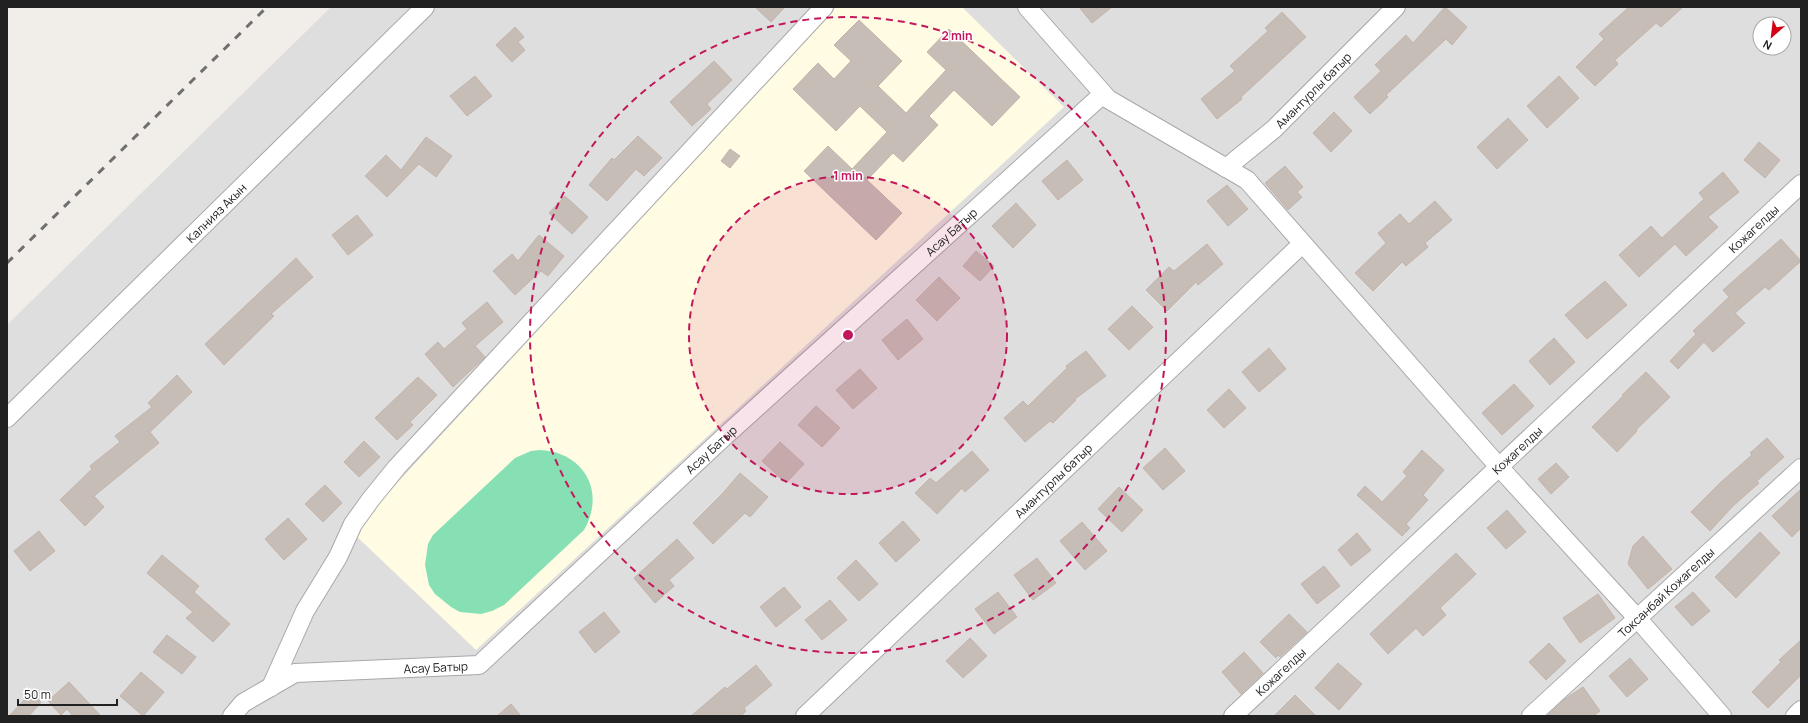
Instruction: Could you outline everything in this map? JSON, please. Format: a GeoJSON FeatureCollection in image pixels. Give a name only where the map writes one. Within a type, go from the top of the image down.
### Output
{"type":"FeatureCollection","features":[{"type":"Feature","properties":{"kind":"street","name":"Калнияз Акын"},"geometry":{"type":"LineString","coordinates":[[7,418],[426,7]]}},
{"type":"Feature","properties":{"kind":"street"},"geometry":{"type":"LineString","coordinates":[[271,687],[305,611],[338,557],[353,524],[397,467],[824,7]]}},
{"type":"Feature","properties":{"kind":"street"},"geometry":{"type":"LineString","coordinates":[[1027,7],[1108,99],[1246,180],[1500,468],[1638,619],[1722,716]]}},
{"type":"Feature","properties":{"kind":"street","name":"Амантурлы батыр"},"geometry":{"type":"LineString","coordinates":[[1226,168],[1274,128],[1396,7]]}},
{"type":"Feature","properties":{"kind":"street","name":"Асау Батыр"},"geometry":{"type":"LineString","coordinates":[[232,716],[243,703],[295,673],[479,664],[724,436],[1103,94]]}},
{"type":"Feature","properties":{"kind":"street","name":"Кожагелды"},"geometry":{"type":"LineString","coordinates":[[1233,716],[1500,468],[1801,184]]}},
{"type":"Feature","properties":{"kind":"street","name":"Амантурлы батыр"},"geometry":{"type":"LineString","coordinates":[[805,716],[1302,244]]}},
{"type":"Feature","properties":{"kind":"street","name":"Токсанбай Кожагелды"},"geometry":{"type":"LineString","coordinates":[[1531,716],[1801,468]]}},
{"type":"Feature","properties":{"kind":"street"},"geometry":{"type":"LineString","coordinates":[[1795,716],[1801,710]]}},
{"type":"Feature","properties":{"kind":"shaded area"},"geometry":{"type":"Polygon","coordinates":[[[331,7],[1801,7],[1801,716],[7,716],[7,325],[331,7]]]}},
{"type":"Feature","properties":{"kind":"shaded area"},"geometry":{"type":"Polygon","coordinates":[[[836,7],[962,7],[1064,107],[476,650],[352,532],[836,7]]]}},
{"type":"Feature","properties":{"kind":"green space"},"geometry":{"type":"Polygon","coordinates":[[[540,450],[555,452],[569,458],[579,466],[587,476],[593,502],[590,516],[584,530],[504,605],[492,611],[481,614],[460,612],[451,607],[435,594],[429,585],[425,565],[428,544],[433,535],[515,458],[531,451],[540,450]]]}},
{"type":"Feature","properties":{"kind":"building"},"geometry":{"type":"Polygon","coordinates":[[[755,7],[785,7],[771,22],[755,7]]]}},
{"type":"Feature","properties":{"kind":"building"},"geometry":{"type":"Polygon","coordinates":[[[1079,7],[1112,7],[1092,23],[1079,7]]]}},
{"type":"Feature","properties":{"kind":"building"},"geometry":{"type":"Polygon","coordinates":[[[1445,7],[1467,27],[1452,45],[1446,39],[1386,95],[1388,97],[1370,114],[1354,97],[1381,71],[1375,65],[1406,35],[1413,43],[1445,7]]]}},
{"type":"Feature","properties":{"kind":"building"},"geometry":{"type":"Polygon","coordinates":[[[1629,7],[1683,7],[1661,27],[1656,23],[1615,60],[1618,64],[1595,86],[1576,67],[1604,39],[1599,34],[1629,7]]]}},
{"type":"Feature","properties":{"kind":"building"},"geometry":{"type":"Polygon","coordinates":[[[1282,12],[1306,37],[1241,97],[1242,99],[1217,119],[1201,99],[1235,71],[1230,66],[1268,31],[1265,28],[1282,12]]]}},
{"type":"Feature","properties":{"kind":"building"},"geometry":{"type":"Polygon","coordinates":[[[859,20],[902,61],[878,86],[906,113],[946,70],[927,52],[949,29],[1020,97],[992,126],[954,90],[929,116],[938,125],[903,162],[893,153],[867,180],[902,213],[876,240],[804,171],[828,146],[852,169],[887,132],[860,106],[836,131],[793,89],[818,63],[834,79],[851,61],[834,45],[859,20]]]}},
{"type":"Feature","properties":{"kind":"building"},"geometry":{"type":"Polygon","coordinates":[[[515,27],[524,37],[518,42],[525,50],[512,62],[496,45],[515,27]]]}},
{"type":"Feature","properties":{"kind":"building"},"geometry":{"type":"Polygon","coordinates":[[[714,61],[732,80],[707,104],[711,109],[692,126],[670,102],[714,61]]]}},
{"type":"Feature","properties":{"kind":"building"},"geometry":{"type":"Polygon","coordinates":[[[475,76],[492,96],[467,116],[450,96],[475,76]]]}},
{"type":"Feature","properties":{"kind":"building"},"geometry":{"type":"Polygon","coordinates":[[[1559,76],[1579,98],[1547,128],[1527,106],[1559,76]]]}},
{"type":"Feature","properties":{"kind":"building"},"geometry":{"type":"Polygon","coordinates":[[[1334,112],[1352,131],[1331,152],[1313,133],[1334,112]]]}},
{"type":"Feature","properties":{"kind":"building"},"geometry":{"type":"Polygon","coordinates":[[[1508,118],[1528,140],[1497,169],[1477,147],[1508,118]]]}},
{"type":"Feature","properties":{"kind":"building"},"geometry":{"type":"Polygon","coordinates":[[[638,136],[662,158],[644,176],[636,169],[607,201],[589,185],[612,158],[614,160],[638,136]]]}},
{"type":"Feature","properties":{"kind":"building"},"geometry":{"type":"Polygon","coordinates":[[[426,137],[452,156],[436,177],[419,164],[387,197],[365,176],[386,155],[401,170],[426,137]]]}},
{"type":"Feature","properties":{"kind":"building"},"geometry":{"type":"Polygon","coordinates":[[[1759,142],[1780,160],[1765,178],[1744,160],[1759,142]]]}},
{"type":"Feature","properties":{"kind":"building"},"geometry":{"type":"Polygon","coordinates":[[[730,149],[740,156],[730,168],[721,161],[730,149]]]}},
{"type":"Feature","properties":{"kind":"building"},"geometry":{"type":"Polygon","coordinates":[[[1067,160],[1083,180],[1058,200],[1042,181],[1067,160]]]}},
{"type":"Feature","properties":{"kind":"building"},"geometry":{"type":"Polygon","coordinates":[[[1285,166],[1303,187],[1297,192],[1302,197],[1288,210],[1265,183],[1285,166]]]}},
{"type":"Feature","properties":{"kind":"building"},"geometry":{"type":"Polygon","coordinates":[[[1723,172],[1739,192],[1708,217],[1718,227],[1686,256],[1675,244],[1639,277],[1619,255],[1651,226],[1662,238],[1704,199],[1699,193],[1723,172]]]}},
{"type":"Feature","properties":{"kind":"building"},"geometry":{"type":"Polygon","coordinates":[[[1227,185],[1248,209],[1228,226],[1207,201],[1227,185]]]}},
{"type":"Feature","properties":{"kind":"building"},"geometry":{"type":"Polygon","coordinates":[[[565,196],[588,217],[572,234],[549,213],[565,196]]]}},
{"type":"Feature","properties":{"kind":"building"},"geometry":{"type":"Polygon","coordinates":[[[1435,201],[1452,220],[1425,243],[1428,247],[1406,266],[1402,262],[1373,291],[1355,273],[1386,243],[1378,233],[1400,214],[1409,224],[1435,201]]]}},
{"type":"Feature","properties":{"kind":"building"},"geometry":{"type":"Polygon","coordinates":[[[1016,203],[1036,225],[1013,248],[992,226],[1016,203]]]}},
{"type":"Feature","properties":{"kind":"building"},"geometry":{"type":"Polygon","coordinates":[[[357,215],[373,235],[348,255],[332,235],[357,215]]]}},
{"type":"Feature","properties":{"kind":"building"},"geometry":{"type":"Polygon","coordinates":[[[539,235],[564,256],[548,276],[541,271],[515,295],[493,271],[512,254],[518,261],[539,235]]]}},
{"type":"Feature","properties":{"kind":"building"},"geometry":{"type":"Polygon","coordinates":[[[1781,239],[1801,261],[1769,290],[1765,287],[1735,313],[1745,323],[1713,352],[1704,342],[1678,369],[1670,361],[1696,334],[1693,331],[1729,297],[1723,290],[1781,239]]]}},
{"type":"Feature","properties":{"kind":"building"},"geometry":{"type":"Polygon","coordinates":[[[1207,244],[1223,264],[1198,285],[1196,282],[1167,311],[1146,290],[1169,267],[1174,271],[1207,244]]]}},
{"type":"Feature","properties":{"kind":"building"},"geometry":{"type":"Polygon","coordinates":[[[976,251],[994,266],[980,281],[963,266],[976,251]]]}},
{"type":"Feature","properties":{"kind":"building"},"geometry":{"type":"Polygon","coordinates":[[[296,258],[313,277],[271,314],[274,316],[224,365],[205,344],[296,258]]]}},
{"type":"Feature","properties":{"kind":"building"},"geometry":{"type":"Polygon","coordinates":[[[939,277],[960,298],[937,321],[916,300],[939,277]]]}},
{"type":"Feature","properties":{"kind":"building"},"geometry":{"type":"Polygon","coordinates":[[[1605,281],[1627,305],[1587,339],[1565,315],[1605,281]]]}},
{"type":"Feature","properties":{"kind":"building"},"geometry":{"type":"Polygon","coordinates":[[[487,302],[503,322],[475,346],[485,357],[453,387],[425,354],[438,342],[444,349],[467,329],[462,323],[487,302]]]}},
{"type":"Feature","properties":{"kind":"building"},"geometry":{"type":"Polygon","coordinates":[[[1132,306],[1153,327],[1129,350],[1108,329],[1132,306]]]}},
{"type":"Feature","properties":{"kind":"building"},"geometry":{"type":"Polygon","coordinates":[[[907,319],[923,339],[898,360],[882,340],[907,319]]]}},
{"type":"Feature","properties":{"kind":"building"},"geometry":{"type":"Polygon","coordinates":[[[1554,338],[1575,362],[1550,385],[1529,361],[1554,338]]]}},
{"type":"Feature","properties":{"kind":"building"},"geometry":{"type":"Polygon","coordinates":[[[1269,348],[1286,369],[1259,392],[1242,372],[1269,348]]]}},
{"type":"Feature","properties":{"kind":"building"},"geometry":{"type":"Polygon","coordinates":[[[1086,351],[1106,376],[1075,399],[1076,400],[1053,423],[1050,421],[1025,442],[1004,418],[1023,401],[1028,406],[1067,368],[1066,366],[1086,351]]]}},
{"type":"Feature","properties":{"kind":"building"},"geometry":{"type":"Polygon","coordinates":[[[860,369],[877,388],[853,409],[836,390],[860,369]]]}},
{"type":"Feature","properties":{"kind":"building"},"geometry":{"type":"Polygon","coordinates":[[[1646,372],[1670,397],[1636,430],[1637,431],[1617,452],[1592,427],[1646,372]]]}},
{"type":"Feature","properties":{"kind":"building"},"geometry":{"type":"Polygon","coordinates":[[[177,375],[192,392],[150,432],[159,443],[94,496],[104,507],[85,526],[60,500],[92,469],[90,466],[120,442],[115,436],[152,407],[148,403],[177,375]]]}},
{"type":"Feature","properties":{"kind":"building"},"geometry":{"type":"Polygon","coordinates":[[[418,377],[437,395],[410,422],[413,425],[397,440],[375,418],[418,377]]]}},
{"type":"Feature","properties":{"kind":"building"},"geometry":{"type":"Polygon","coordinates":[[[1514,384],[1534,406],[1502,435],[1482,413],[1514,384]]]}},
{"type":"Feature","properties":{"kind":"building"},"geometry":{"type":"Polygon","coordinates":[[[1229,389],[1246,408],[1224,428],[1207,410],[1229,389]]]}},
{"type":"Feature","properties":{"kind":"building"},"geometry":{"type":"Polygon","coordinates":[[[816,406],[840,428],[822,447],[798,425],[816,406]]]}},
{"type":"Feature","properties":{"kind":"building"},"geometry":{"type":"Polygon","coordinates":[[[1767,438],[1784,457],[1757,481],[1759,483],[1733,506],[1710,531],[1691,512],[1721,482],[1752,455],[1750,453],[1767,438]]]}},
{"type":"Feature","properties":{"kind":"building"},"geometry":{"type":"Polygon","coordinates":[[[364,441],[380,457],[359,477],[344,462],[364,441]]]}},
{"type":"Feature","properties":{"kind":"building"},"geometry":{"type":"Polygon","coordinates":[[[780,442],[804,464],[786,483],[762,461],[780,442]]]}},
{"type":"Feature","properties":{"kind":"building"},"geometry":{"type":"Polygon","coordinates":[[[1165,448],[1185,471],[1163,490],[1143,468],[1165,448]]]}},
{"type":"Feature","properties":{"kind":"building"},"geometry":{"type":"Polygon","coordinates":[[[1422,450],[1444,470],[1423,495],[1428,500],[1406,524],[1410,528],[1402,536],[1357,495],[1365,486],[1382,502],[1407,476],[1403,472],[1422,450]]]}},
{"type":"Feature","properties":{"kind":"building"},"geometry":{"type":"Polygon","coordinates":[[[972,451],[989,470],[965,492],[962,488],[937,514],[915,493],[930,478],[936,483],[972,451]]]}},
{"type":"Feature","properties":{"kind":"building"},"geometry":{"type":"Polygon","coordinates":[[[1556,463],[1569,477],[1551,494],[1538,479],[1556,463]]]}},
{"type":"Feature","properties":{"kind":"building"},"geometry":{"type":"Polygon","coordinates":[[[740,473],[768,497],[750,517],[745,513],[713,544],[693,523],[723,493],[740,473]]]}},
{"type":"Feature","properties":{"kind":"building"},"geometry":{"type":"Polygon","coordinates":[[[325,485],[342,503],[323,522],[305,504],[325,485]]]}},
{"type":"Feature","properties":{"kind":"building"},"geometry":{"type":"Polygon","coordinates":[[[1119,487],[1143,510],[1122,532],[1098,509],[1119,487]]]}},
{"type":"Feature","properties":{"kind":"building"},"geometry":{"type":"Polygon","coordinates":[[[1801,489],[1801,528],[1792,537],[1772,516],[1801,489]]]}},
{"type":"Feature","properties":{"kind":"building"},"geometry":{"type":"Polygon","coordinates":[[[1507,510],[1526,532],[1506,549],[1487,528],[1507,510]]]}},
{"type":"Feature","properties":{"kind":"building"},"geometry":{"type":"Polygon","coordinates":[[[288,518],[307,539],[284,560],[265,539],[288,518]]]}},
{"type":"Feature","properties":{"kind":"building"},"geometry":{"type":"Polygon","coordinates":[[[903,521],[920,540],[896,562],[879,543],[903,521]]]}},
{"type":"Feature","properties":{"kind":"building"},"geometry":{"type":"Polygon","coordinates":[[[1082,522],[1107,551],[1085,570],[1060,541],[1082,522]]]}},
{"type":"Feature","properties":{"kind":"building"},"geometry":{"type":"Polygon","coordinates":[[[39,531],[55,551],[30,571],[14,551],[39,531]]]}},
{"type":"Feature","properties":{"kind":"building"},"geometry":{"type":"Polygon","coordinates":[[[1760,532],[1780,553],[1736,598],[1715,577],[1760,532]]]}},
{"type":"Feature","properties":{"kind":"building"},"geometry":{"type":"Polygon","coordinates":[[[1357,533],[1371,550],[1351,566],[1338,550],[1357,533]]]}},
{"type":"Feature","properties":{"kind":"building"},"geometry":{"type":"Polygon","coordinates":[[[1643,536],[1672,569],[1648,589],[1628,564],[1633,546],[1643,536]]]}},
{"type":"Feature","properties":{"kind":"building"},"geometry":{"type":"Polygon","coordinates":[[[677,539],[694,558],[669,580],[674,586],[655,603],[634,578],[677,539]]]}},
{"type":"Feature","properties":{"kind":"building"},"geometry":{"type":"Polygon","coordinates":[[[1456,553],[1476,574],[1440,608],[1446,615],[1423,636],[1416,628],[1388,654],[1370,634],[1456,553]]]}},
{"type":"Feature","properties":{"kind":"building"},"geometry":{"type":"Polygon","coordinates":[[[162,555],[199,586],[194,592],[230,624],[213,642],[186,618],[193,612],[147,573],[162,555]]]}},
{"type":"Feature","properties":{"kind":"building"},"geometry":{"type":"Polygon","coordinates":[[[1037,558],[1056,583],[1033,600],[1014,575],[1037,558]]]}},
{"type":"Feature","properties":{"kind":"building"},"geometry":{"type":"Polygon","coordinates":[[[856,560],[878,584],[859,601],[837,578],[856,560]]]}},
{"type":"Feature","properties":{"kind":"building"},"geometry":{"type":"Polygon","coordinates":[[[1324,566],[1340,586],[1317,604],[1301,584],[1324,566]]]}},
{"type":"Feature","properties":{"kind":"building"},"geometry":{"type":"Polygon","coordinates":[[[784,587],[801,607],[776,627],[760,607],[784,587]]]}},
{"type":"Feature","properties":{"kind":"building"},"geometry":{"type":"Polygon","coordinates":[[[998,592],[1017,617],[994,634],[975,609],[998,592]]]}},
{"type":"Feature","properties":{"kind":"building"},"geometry":{"type":"Polygon","coordinates":[[[1693,592],[1710,611],[1692,626],[1675,607],[1693,592]]]}},
{"type":"Feature","properties":{"kind":"building"},"geometry":{"type":"Polygon","coordinates":[[[1598,594],[1615,618],[1580,643],[1563,618],[1598,594]]]}},
{"type":"Feature","properties":{"kind":"building"},"geometry":{"type":"Polygon","coordinates":[[[830,600],[847,620],[822,640],[805,620],[830,600]]]}},
{"type":"Feature","properties":{"kind":"building"},"geometry":{"type":"Polygon","coordinates":[[[604,612],[620,632],[595,653],[579,632],[604,612]]]}},
{"type":"Feature","properties":{"kind":"building"},"geometry":{"type":"Polygon","coordinates":[[[1289,614],[1307,632],[1280,657],[1278,655],[1276,658],[1260,642],[1289,614]]]}},
{"type":"Feature","properties":{"kind":"building"},"geometry":{"type":"Polygon","coordinates":[[[167,635],[196,657],[182,674],[153,652],[167,635]]]}},
{"type":"Feature","properties":{"kind":"building"},"geometry":{"type":"Polygon","coordinates":[[[970,638],[987,656],[963,678],[946,661],[970,638]]]}},
{"type":"Feature","properties":{"kind":"building"},"geometry":{"type":"Polygon","coordinates":[[[1801,640],[1801,675],[1768,708],[1752,692],[1781,662],[1779,660],[1801,640]]]}},
{"type":"Feature","properties":{"kind":"building"},"geometry":{"type":"Polygon","coordinates":[[[1549,643],[1566,661],[1546,680],[1529,662],[1549,643]]]}},
{"type":"Feature","properties":{"kind":"building"},"geometry":{"type":"Polygon","coordinates":[[[1244,652],[1263,673],[1241,694],[1222,672],[1244,652]]]}},
{"type":"Feature","properties":{"kind":"building"},"geometry":{"type":"Polygon","coordinates":[[[1630,658],[1648,679],[1627,697],[1609,676],[1630,658]]]}},
{"type":"Feature","properties":{"kind":"building"},"geometry":{"type":"Polygon","coordinates":[[[1338,663],[1362,684],[1339,710],[1315,688],[1338,663]]]}},
{"type":"Feature","properties":{"kind":"building"},"geometry":{"type":"Polygon","coordinates":[[[756,665],[772,685],[744,708],[746,711],[741,716],[691,716],[725,687],[727,689],[756,665]]]}},
{"type":"Feature","properties":{"kind":"building"},"geometry":{"type":"Polygon","coordinates":[[[141,672],[164,692],[143,716],[120,696],[141,672]]]}},
{"type":"Feature","properties":{"kind":"building"},"geometry":{"type":"Polygon","coordinates":[[[69,682],[101,716],[73,716],[67,709],[61,715],[48,701],[69,682]]]}},
{"type":"Feature","properties":{"kind":"building"},"geometry":{"type":"Polygon","coordinates":[[[1583,687],[1600,711],[1593,716],[1547,716],[1565,699],[1583,687]]]}},
{"type":"Feature","properties":{"kind":"building"},"geometry":{"type":"Polygon","coordinates":[[[31,693],[41,702],[29,716],[9,716],[31,693]]]}},
{"type":"Feature","properties":{"kind":"building"},"geometry":{"type":"Polygon","coordinates":[[[1295,695],[1316,716],[1274,716],[1295,695]]]}},
{"type":"Feature","properties":{"kind":"building"},"geometry":{"type":"Polygon","coordinates":[[[511,704],[521,716],[497,716],[511,704]]]}},
{"type":"Feature","properties":{"kind":"railway"},"geometry":{"type":"LineString","coordinates":[[7,263],[267,7]]}}]}
